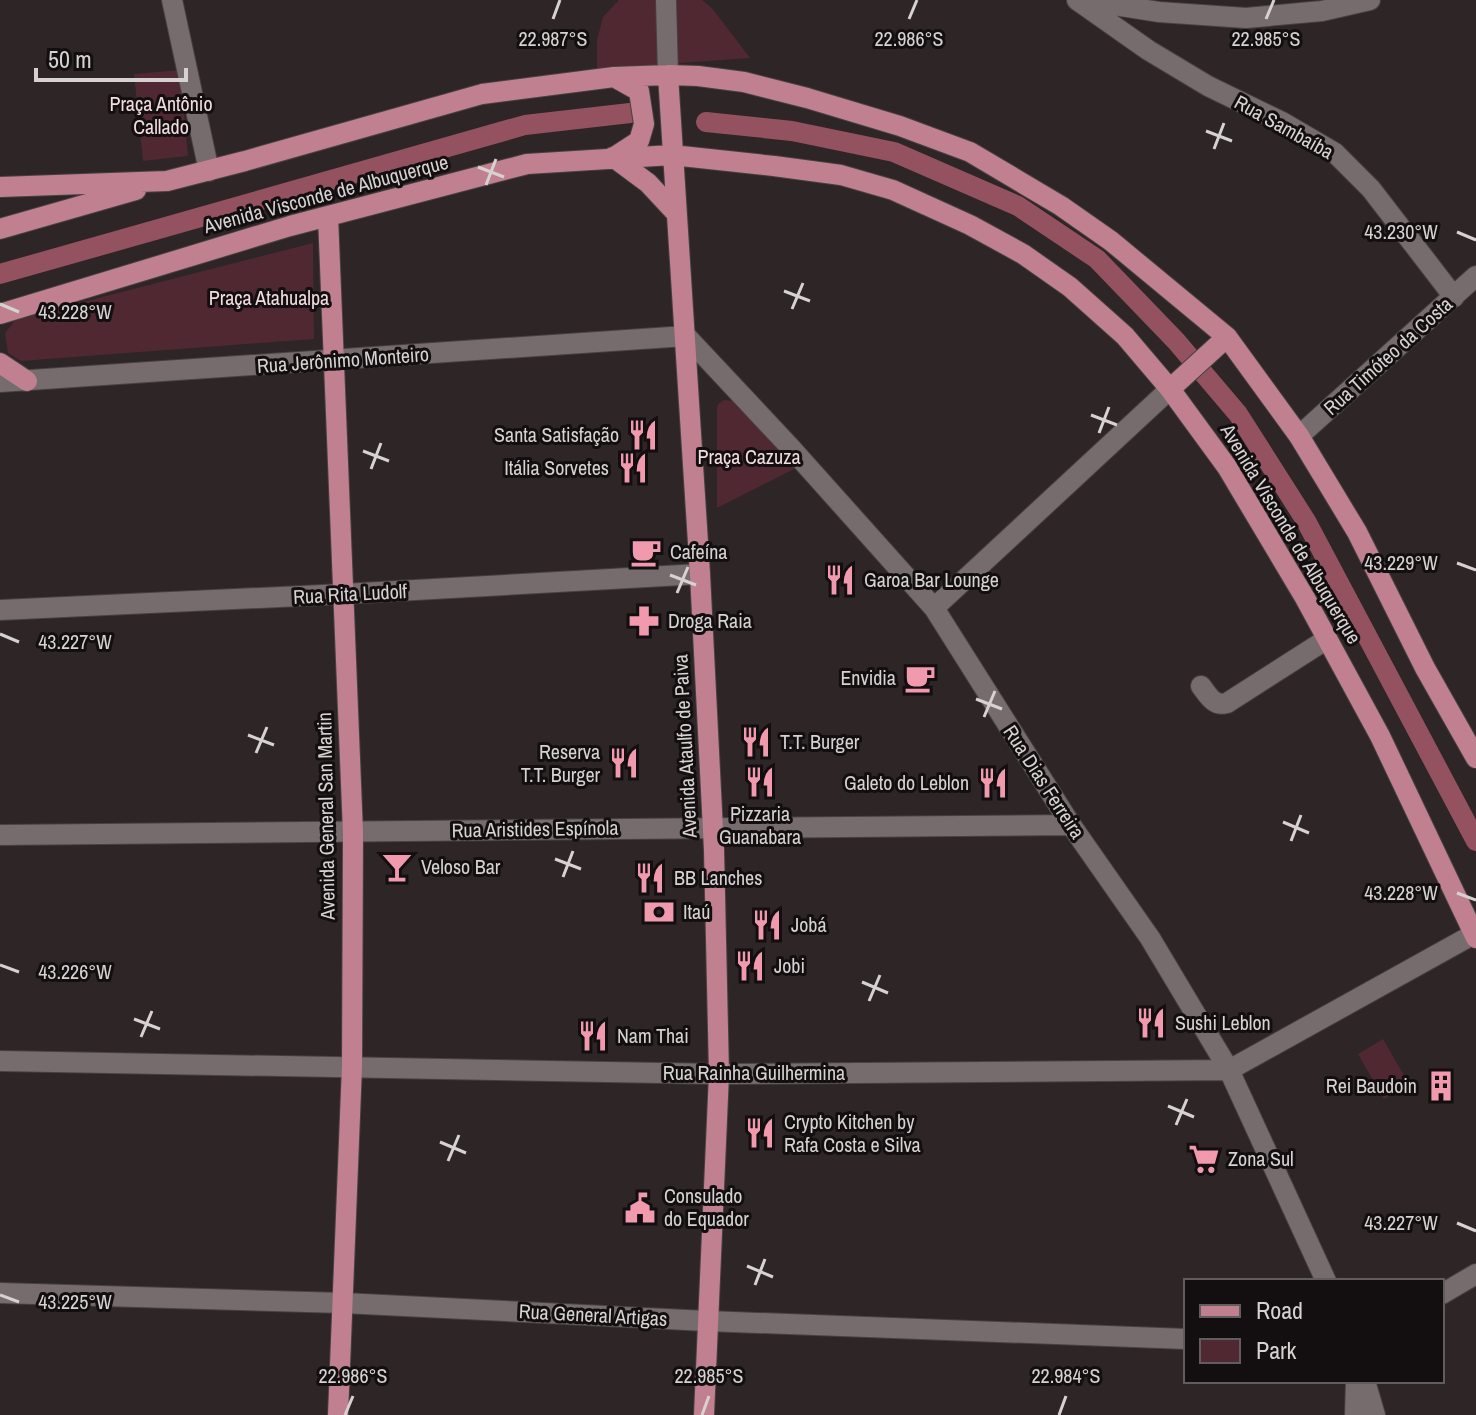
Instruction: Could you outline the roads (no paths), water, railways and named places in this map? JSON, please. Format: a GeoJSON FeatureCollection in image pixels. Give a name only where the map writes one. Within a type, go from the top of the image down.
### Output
{"type":"FeatureCollection","features":[{"type":"Feature","properties":{"kind":"main road","name":"Avenida Ataulfo de Paiva"},"geometry":{"type":"LineString","coordinates":[[668,75],[714,827],[719,1074],[704,1415]]}},
{"type":"Feature","properties":{"kind":"main road"},"geometry":{"type":"LineString","coordinates":[[0,229],[482,94],[614,77],[698,76],[744,82],[900,126],[970,152],[1061,206],[1111,241],[1227,337],[1299,436],[1357,532],[1425,668],[1476,758]]}},
{"type":"Feature","properties":{"kind":"main road"},"geometry":{"type":"LineString","coordinates":[[614,77],[639,91],[644,124],[639,141],[613,157],[648,183],[676,213]]}},
{"type":"Feature","properties":{"kind":"main road","name":"Avenida Visconde de Albuquerque"},"geometry":{"type":"LineString","coordinates":[[0,314],[328,216],[527,164],[672,155],[841,175],[893,190],[970,225],[1023,254],[1070,287],[1125,336],[1170,389],[1227,467],[1305,598],[1380,736],[1475,935]]}},
{"type":"Feature","properties":{"kind":"main road"},"geometry":{"type":"LineString","coordinates":[[0,187],[167,181]]}},
{"type":"Feature","properties":{"kind":"main road","name":"Avenida General San Martin"},"geometry":{"type":"LineString","coordinates":[[328,216],[353,833],[352,1066],[338,1415]]}},
{"type":"Feature","properties":{"kind":"main road"},"geometry":{"type":"LineString","coordinates":[[1170,389],[1227,337]]}},
{"type":"Feature","properties":{"kind":"main road"},"geometry":{"type":"LineString","coordinates":[[0,363],[27,381]]}},
{"type":"Feature","properties":{"kind":"street"},"geometry":{"type":"LineString","coordinates":[[172,0],[209,171]]}},
{"type":"Feature","properties":{"kind":"street"},"geometry":{"type":"LineString","coordinates":[[666,0],[668,75]]}},
{"type":"Feature","properties":{"kind":"street","name":"Rua Sambaíba"},"geometry":{"type":"LineString","coordinates":[[1077,0],[1148,50],[1208,86],[1282,122],[1335,153],[1371,189],[1454,297]]}},
{"type":"Feature","properties":{"kind":"street"},"geometry":{"type":"LineString","coordinates":[[1083,0],[1159,12],[1246,18],[1322,11],[1370,0]]}},
{"type":"Feature","properties":{"kind":"street","name":"Rua Timóteo da Costa"},"geometry":{"type":"LineString","coordinates":[[1299,436],[1476,276]]}},
{"type":"Feature","properties":{"kind":"street","name":"Rua Jerônimo Monteiro"},"geometry":{"type":"LineString","coordinates":[[0,382],[686,336]]}},
{"type":"Feature","properties":{"kind":"street","name":"Rua Dias Ferreira"},"geometry":{"type":"LineString","coordinates":[[686,336],[934,608],[1071,825],[1150,938],[1229,1070],[1325,1279]]}},
{"type":"Feature","properties":{"kind":"street"},"geometry":{"type":"LineString","coordinates":[[934,608],[1170,389]]}},
{"type":"Feature","properties":{"kind":"street","name":"Rua Rita Ludolf"},"geometry":{"type":"LineString","coordinates":[[0,610],[700,574]]}},
{"type":"Feature","properties":{"kind":"street"},"geometry":{"type":"LineString","coordinates":[[1201,686],[1215,703],[1227,703],[1327,639]]}},
{"type":"Feature","properties":{"kind":"street","name":"Rua Aristides Espínola"},"geometry":{"type":"LineString","coordinates":[[0,835],[1071,825]]}},
{"type":"Feature","properties":{"kind":"street","name":"Rua Rainha Guilhermina"},"geometry":{"type":"LineString","coordinates":[[0,1061],[719,1074],[1229,1070],[1475,935]]}},
{"type":"Feature","properties":{"kind":"street"},"geometry":{"type":"LineString","coordinates":[[1444,1293],[1476,1274]]}},
{"type":"Feature","properties":{"kind":"street","name":"Rua General Artigas"},"geometry":{"type":"LineString","coordinates":[[0,1293],[343,1303],[707,1321],[1184,1339]]}},
{"type":"Feature","properties":{"kind":"street"},"geometry":{"type":"LineString","coordinates":[[1355,1415],[1356,1383]]}},
{"type":"Feature","properties":{"kind":"street"},"geometry":{"type":"LineString","coordinates":[[1366,1383],[1375,1415]]}},
{"type":"Feature","properties":{"kind":"waterway"},"geometry":{"type":"LineString","coordinates":[[0,274],[525,125],[630,113]]}},
{"type":"Feature","properties":{"kind":"waterway"},"geometry":{"type":"LineString","coordinates":[[706,122],[792,131],[894,152],[1018,206],[1097,259],[1176,341],[1238,414],[1306,521],[1476,841]]}},
{"type":"Feature","properties":{"kind":"place","name":"Santa Satisfação"},"geometry":{"type":"Point","coordinates":[643,435]}},
{"type":"Feature","properties":{"kind":"place","name":"Itália Sorvetes"},"geometry":{"type":"Point","coordinates":[633,468]}},
{"type":"Feature","properties":{"kind":"place","name":"Cafeína"},"geometry":{"type":"Point","coordinates":[646,552]}},
{"type":"Feature","properties":{"kind":"place","name":"Garoa Bar Lounge"},"geometry":{"type":"Point","coordinates":[840,580]}},
{"type":"Feature","properties":{"kind":"place","name":"Droga Raia"},"geometry":{"type":"Point","coordinates":[644,621]}},
{"type":"Feature","properties":{"kind":"place","name":"Envidia"},"geometry":{"type":"Point","coordinates":[920,678]}},
{"type":"Feature","properties":{"kind":"place","name":"T.T. Burger"},"geometry":{"type":"Point","coordinates":[756,742]}},
{"type":"Feature","properties":{"kind":"place","name":"Reserva T.T. Burger"},"geometry":{"type":"Point","coordinates":[624,763]}},
{"type":"Feature","properties":{"kind":"place","name":"Pizzaria Guanabara"},"geometry":{"type":"Point","coordinates":[760,782]}},
{"type":"Feature","properties":{"kind":"place","name":"Galeto do Leblon"},"geometry":{"type":"Point","coordinates":[993,783]}},
{"type":"Feature","properties":{"kind":"place","name":"Veloso Bar"},"geometry":{"type":"Point","coordinates":[397,867]}},
{"type":"Feature","properties":{"kind":"place","name":"BB Lanches"},"geometry":{"type":"Point","coordinates":[650,878]}},
{"type":"Feature","properties":{"kind":"place","name":"Itaú"},"geometry":{"type":"Point","coordinates":[659,912]}},
{"type":"Feature","properties":{"kind":"place","name":"Jobá"},"geometry":{"type":"Point","coordinates":[767,925]}},
{"type":"Feature","properties":{"kind":"place","name":"Jobi"},"geometry":{"type":"Point","coordinates":[750,966]}},
{"type":"Feature","properties":{"kind":"place","name":"Sushi Leblon"},"geometry":{"type":"Point","coordinates":[1151,1023]}},
{"type":"Feature","properties":{"kind":"place","name":"Nam Thai"},"geometry":{"type":"Point","coordinates":[593,1036]}},
{"type":"Feature","properties":{"kind":"place","name":"Rei Baudoin"},"geometry":{"type":"Point","coordinates":[1441,1086]}},
{"type":"Feature","properties":{"kind":"place","name":"Crypto Kitchen by Rafa Costa e Silva"},"geometry":{"type":"Point","coordinates":[760,1133]}},
{"type":"Feature","properties":{"kind":"place","name":"Zona Sul"},"geometry":{"type":"Point","coordinates":[1204,1159]}},
{"type":"Feature","properties":{"kind":"place","name":"Consulado do Equador"},"geometry":{"type":"Point","coordinates":[640,1208]}},
{"type":"Feature","properties":{"kind":"park label","name":"Praça Antônio Callado"},"geometry":{"type":"Point","coordinates":[161,116]}},
{"type":"Feature","properties":{"kind":"park label","name":"Praça Atahualpa"},"geometry":{"type":"Point","coordinates":[269,298]}},
{"type":"Feature","properties":{"kind":"park label","name":"Praça Cazuza"},"geometry":{"type":"Point","coordinates":[749,457]}}]}
